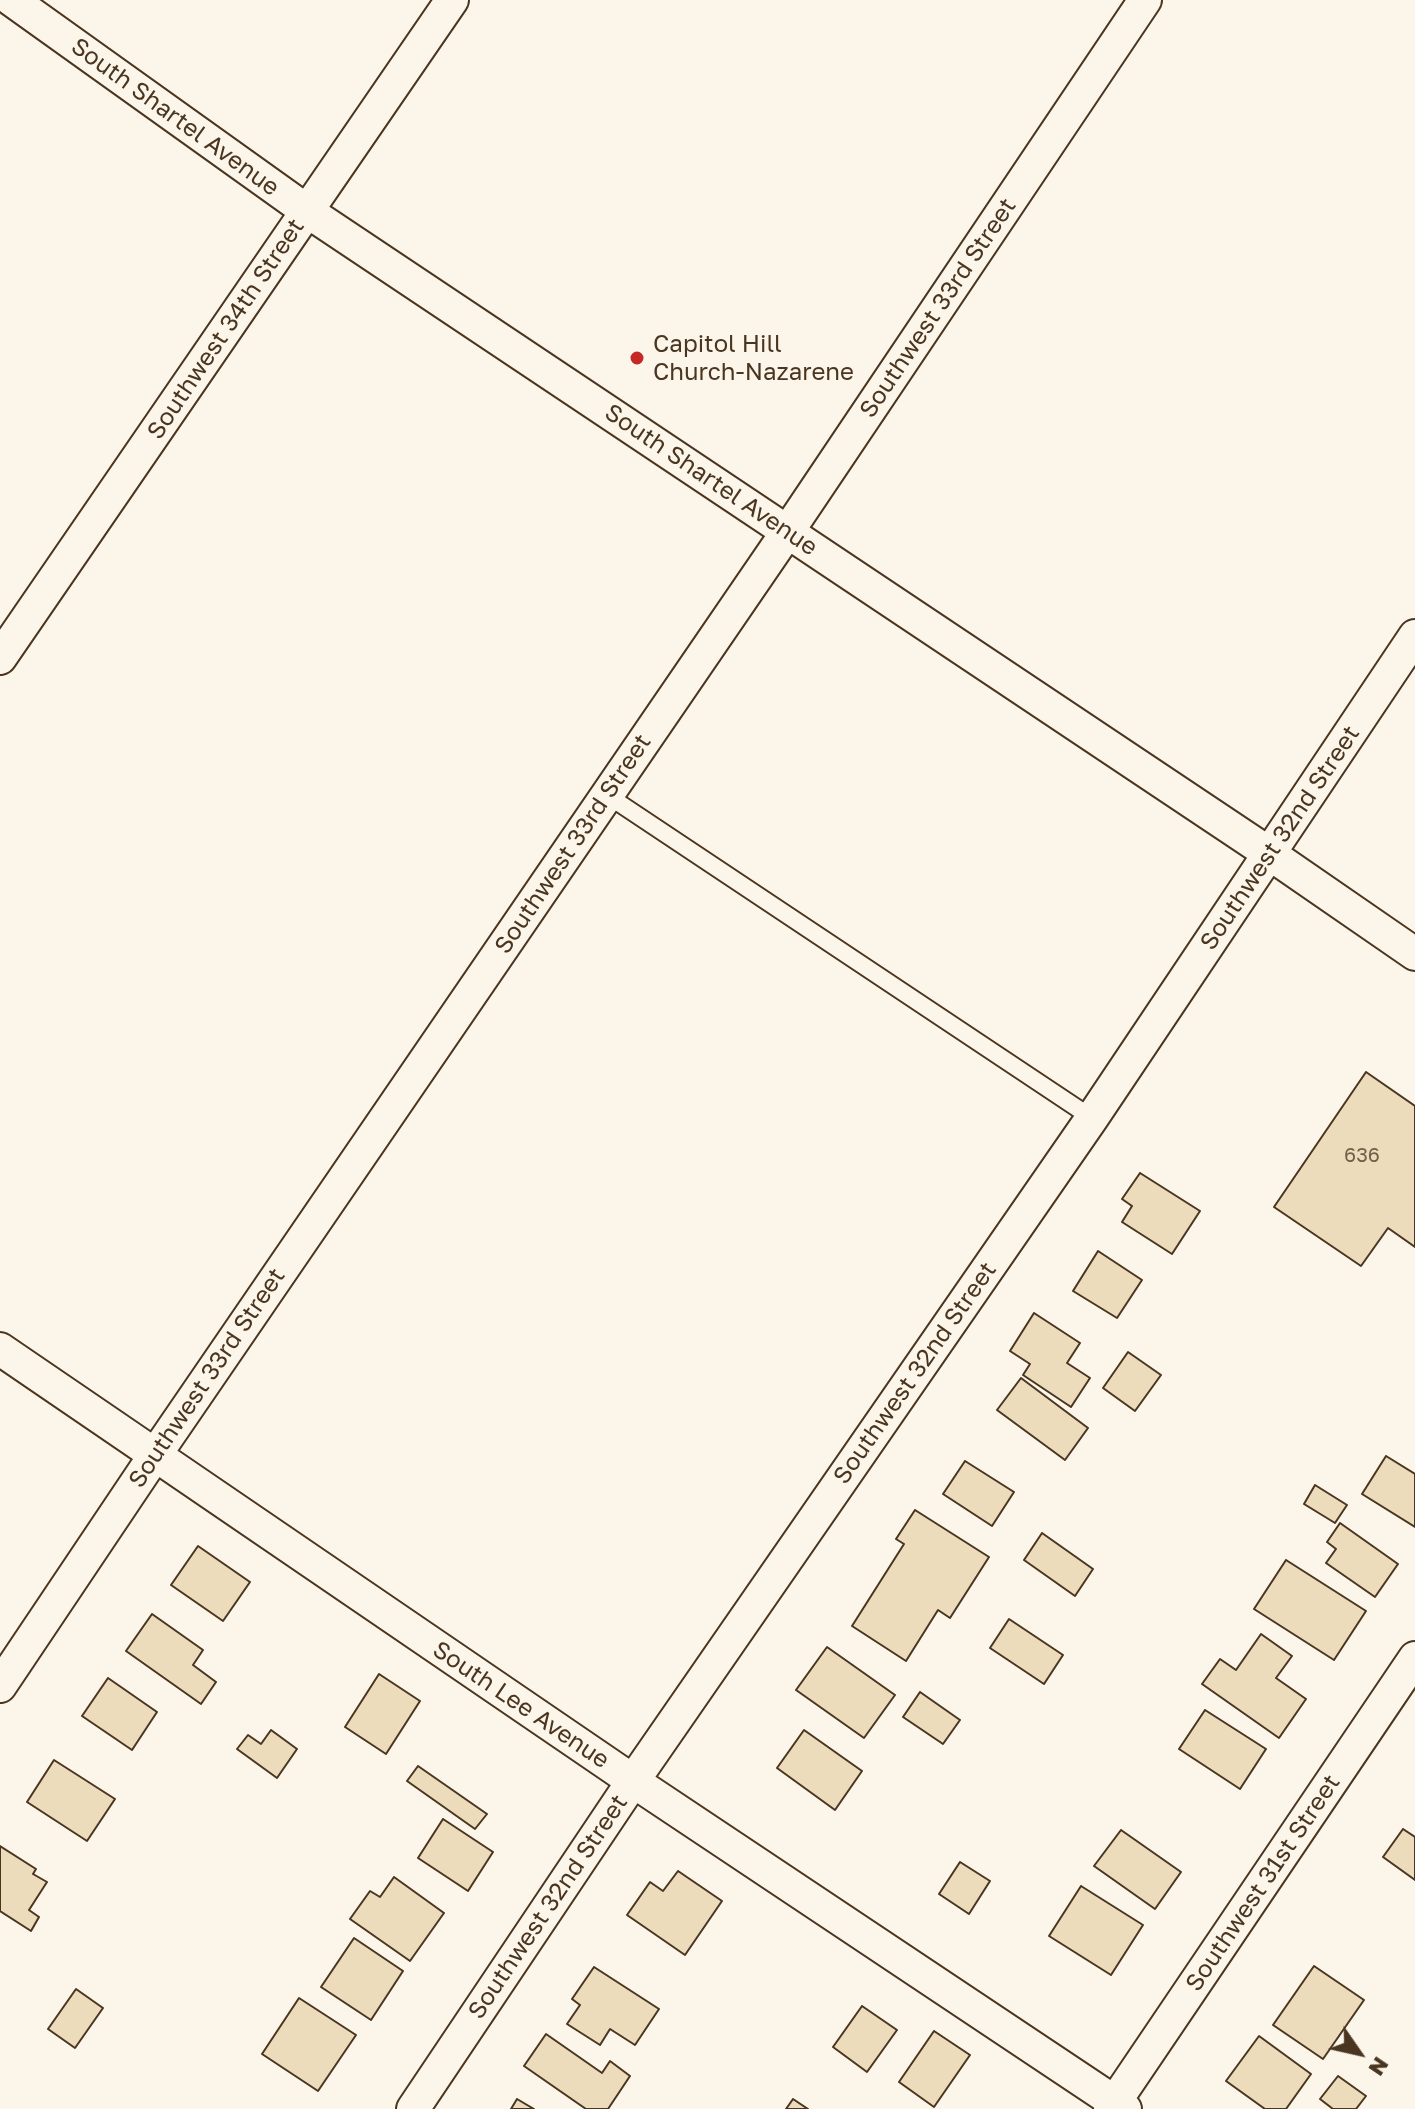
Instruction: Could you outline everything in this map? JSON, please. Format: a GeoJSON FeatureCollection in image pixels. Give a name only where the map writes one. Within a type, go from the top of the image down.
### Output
{"type":"FeatureCollection","features":[{"type":"Feature","properties":{"kind":"street","name":"South Shartel Avenue"},"geometry":{"type":"LineString","coordinates":[[12,0],[307,211],[1415,954]]}},
{"type":"Feature","properties":{"kind":"street","name":"Southwest 34th Street"},"geometry":{"type":"LineString","coordinates":[[0,658],[452,0]]}},
{"type":"Feature","properties":{"kind":"street","name":"Southwest 33rd Street"},"geometry":{"type":"LineString","coordinates":[[0,1686],[788,531],[1145,0]]}},
{"type":"Feature","properties":{"kind":"street","name":"Southwest 32nd Street"},"geometry":{"type":"LineString","coordinates":[[413,2109],[633,1781],[1092,1118],[1415,636]]}},
{"type":"Feature","properties":{"kind":"street","name":"South Lee Avenue"},"geometry":{"type":"LineString","coordinates":[[0,1349],[1117,2107]]}},
{"type":"Feature","properties":{"kind":"street","name":"Southwest 31st Street"},"geometry":{"type":"LineString","coordinates":[[1117,2107],[1415,1658]]}},
{"type":"Feature","properties":{"kind":"lane"},"geometry":{"type":"LineString","coordinates":[[607,795],[1092,1118]]}},
{"type":"Feature","properties":{"kind":"building"},"geometry":{"type":"Polygon","coordinates":[[[1366,1072],[1415,1106],[1415,1247],[1388,1228],[1361,1266],[1274,1207],[1366,1072]]]}},
{"type":"Feature","properties":{"kind":"building"},"geometry":{"type":"Polygon","coordinates":[[[1140,1173],[1200,1211],[1172,1254],[1122,1222],[1132,1206],[1122,1199],[1140,1173]]]}},
{"type":"Feature","properties":{"kind":"building"},"geometry":{"type":"Polygon","coordinates":[[[1098,1251],[1142,1280],[1117,1318],[1073,1291],[1098,1251]]]}},
{"type":"Feature","properties":{"kind":"building"},"geometry":{"type":"Polygon","coordinates":[[[1034,1313],[1080,1343],[1067,1363],[1090,1378],[1071,1407],[1023,1375],[1030,1364],[1010,1351],[1034,1313]]]}},
{"type":"Feature","properties":{"kind":"building"},"geometry":{"type":"Polygon","coordinates":[[[1128,1352],[1161,1375],[1135,1411],[1103,1388],[1128,1352]]]}},
{"type":"Feature","properties":{"kind":"building"},"geometry":{"type":"Polygon","coordinates":[[[1021,1378],[1088,1428],[1065,1460],[997,1410],[1021,1378]]]}},
{"type":"Feature","properties":{"kind":"building"},"geometry":{"type":"Polygon","coordinates":[[[1386,1456],[1415,1474],[1415,1527],[1362,1494],[1386,1456]]]}},
{"type":"Feature","properties":{"kind":"building"},"geometry":{"type":"Polygon","coordinates":[[[965,1461],[1014,1492],[992,1526],[943,1494],[965,1461]]]}},
{"type":"Feature","properties":{"kind":"building"},"geometry":{"type":"Polygon","coordinates":[[[1315,1485],[1347,1505],[1335,1523],[1304,1504],[1315,1485]]]}},
{"type":"Feature","properties":{"kind":"building"},"geometry":{"type":"Polygon","coordinates":[[[915,1510],[989,1557],[950,1618],[938,1610],[906,1661],[852,1626],[904,1544],[896,1539],[915,1510]]]}},
{"type":"Feature","properties":{"kind":"building"},"geometry":{"type":"Polygon","coordinates":[[[1340,1523],[1398,1564],[1375,1597],[1326,1563],[1336,1549],[1327,1542],[1340,1523]]]}},
{"type":"Feature","properties":{"kind":"building"},"geometry":{"type":"Polygon","coordinates":[[[1042,1533],[1093,1569],[1075,1596],[1024,1560],[1042,1533]]]}},
{"type":"Feature","properties":{"kind":"building"},"geometry":{"type":"Polygon","coordinates":[[[198,1546],[250,1582],[223,1621],[171,1585],[198,1546]]]}},
{"type":"Feature","properties":{"kind":"building"},"geometry":{"type":"Polygon","coordinates":[[[1286,1560],[1366,1611],[1334,1660],[1254,1609],[1286,1560]]]}},
{"type":"Feature","properties":{"kind":"building"},"geometry":{"type":"Polygon","coordinates":[[[152,1614],[203,1650],[193,1665],[216,1682],[201,1704],[126,1651],[152,1614]]]}},
{"type":"Feature","properties":{"kind":"building"},"geometry":{"type":"Polygon","coordinates":[[[1009,1619],[1063,1655],[1044,1684],[990,1648],[1009,1619]]]}},
{"type":"Feature","properties":{"kind":"building"},"geometry":{"type":"Polygon","coordinates":[[[1261,1634],[1292,1656],[1276,1678],[1306,1699],[1279,1738],[1202,1684],[1220,1659],[1236,1670],[1261,1634]]]}},
{"type":"Feature","properties":{"kind":"building"},"geometry":{"type":"Polygon","coordinates":[[[827,1647],[895,1695],[864,1738],[796,1690],[827,1647]]]}},
{"type":"Feature","properties":{"kind":"building"},"geometry":{"type":"Polygon","coordinates":[[[379,1674],[420,1701],[386,1754],[345,1727],[379,1674]]]}},
{"type":"Feature","properties":{"kind":"building"},"geometry":{"type":"Polygon","coordinates":[[[108,1678],[157,1712],[132,1750],[82,1716],[108,1678]]]}},
{"type":"Feature","properties":{"kind":"building"},"geometry":{"type":"Polygon","coordinates":[[[920,1692],[960,1720],[943,1744],[903,1717],[920,1692]]]}},
{"type":"Feature","properties":{"kind":"building"},"geometry":{"type":"Polygon","coordinates":[[[1205,1710],[1266,1749],[1240,1789],[1179,1749],[1205,1710]]]}},
{"type":"Feature","properties":{"kind":"building"},"geometry":{"type":"Polygon","coordinates":[[[271,1730],[297,1749],[277,1778],[237,1749],[248,1735],[261,1744],[271,1730]]]}},
{"type":"Feature","properties":{"kind":"building"},"geometry":{"type":"Polygon","coordinates":[[[804,1730],[862,1771],[835,1810],[777,1768],[804,1730]]]}},
{"type":"Feature","properties":{"kind":"building"},"geometry":{"type":"Polygon","coordinates":[[[54,1760],[115,1799],[87,1841],[27,1802],[54,1760]]]}},
{"type":"Feature","properties":{"kind":"building"},"geometry":{"type":"Polygon","coordinates":[[[418,1766],[487,1814],[475,1829],[407,1781],[418,1766]]]}},
{"type":"Feature","properties":{"kind":"building"},"geometry":{"type":"Polygon","coordinates":[[[443,1819],[493,1852],[468,1891],[418,1858],[443,1819]]]}},
{"type":"Feature","properties":{"kind":"building"},"geometry":{"type":"Polygon","coordinates":[[[1403,1829],[1415,1837],[1415,1880],[1383,1857],[1403,1829]]]}},
{"type":"Feature","properties":{"kind":"building"},"geometry":{"type":"Polygon","coordinates":[[[1121,1830],[1181,1872],[1155,1909],[1094,1866],[1121,1830]]]}},
{"type":"Feature","properties":{"kind":"building"},"geometry":{"type":"Polygon","coordinates":[[[0,1846],[36,1869],[33,1874],[47,1882],[29,1910],[39,1917],[31,1931],[0,1911],[0,1846]]]}},
{"type":"Feature","properties":{"kind":"building"},"geometry":{"type":"Polygon","coordinates":[[[960,1862],[990,1881],[969,1914],[939,1894],[960,1862]]]}},
{"type":"Feature","properties":{"kind":"building"},"geometry":{"type":"Polygon","coordinates":[[[678,1871],[722,1901],[685,1955],[627,1915],[650,1882],[663,1891],[678,1871]]]}},
{"type":"Feature","properties":{"kind":"building"},"geometry":{"type":"Polygon","coordinates":[[[394,1877],[444,1913],[410,1961],[350,1919],[370,1891],[380,1897],[394,1877]]]}},
{"type":"Feature","properties":{"kind":"building"},"geometry":{"type":"Polygon","coordinates":[[[1081,1886],[1143,1925],[1111,1975],[1049,1936],[1081,1886]]]}},
{"type":"Feature","properties":{"kind":"building"},"geometry":{"type":"Polygon","coordinates":[[[354,1938],[403,1971],[371,2020],[321,1987],[354,1938]]]}},
{"type":"Feature","properties":{"kind":"building"},"geometry":{"type":"Polygon","coordinates":[[[1314,1966],[1364,2000],[1323,2059],[1273,2025],[1314,1966]]]}},
{"type":"Feature","properties":{"kind":"building"},"geometry":{"type":"Polygon","coordinates":[[[594,1967],[659,2009],[635,2045],[610,2029],[600,2045],[567,2024],[580,2005],[572,1999],[594,1967]]]}},
{"type":"Feature","properties":{"kind":"building"},"geometry":{"type":"Polygon","coordinates":[[[76,1989],[103,2008],[75,2048],[48,2029],[76,1989]]]}},
{"type":"Feature","properties":{"kind":"building"},"geometry":{"type":"Polygon","coordinates":[[[299,1998],[356,2035],[318,2091],[262,2054],[299,1998]]]}},
{"type":"Feature","properties":{"kind":"building"},"geometry":{"type":"Polygon","coordinates":[[[862,2006],[897,2030],[867,2072],[833,2047],[862,2006]]]}},
{"type":"Feature","properties":{"kind":"building"},"geometry":{"type":"Polygon","coordinates":[[[934,2031],[970,2055],[934,2107],[899,2082],[934,2031]]]}},
{"type":"Feature","properties":{"kind":"building"},"geometry":{"type":"Polygon","coordinates":[[[546,2034],[602,2073],[610,2061],[630,2076],[608,2109],[586,2109],[524,2066],[546,2034]]]}},
{"type":"Feature","properties":{"kind":"building"},"geometry":{"type":"Polygon","coordinates":[[[1259,2036],[1311,2074],[1286,2109],[1265,2109],[1226,2081],[1259,2036]]]}},
{"type":"Feature","properties":{"kind":"building"},"geometry":{"type":"Polygon","coordinates":[[[1338,2076],[1366,2096],[1356,2109],[1333,2109],[1320,2099],[1338,2076]]]}},
{"type":"Feature","properties":{"kind":"building"},"geometry":{"type":"Polygon","coordinates":[[[517,2099],[534,2109],[511,2109],[517,2099]]]}},
{"type":"Feature","properties":{"kind":"building"},"geometry":{"type":"Polygon","coordinates":[[[793,2099],[808,2109],[786,2109],[793,2099]]]}},
{"type":"Feature","properties":{"kind":"place","name":"Capitol Hill Church-Nazarene"},"geometry":{"type":"Point","coordinates":[637,358]}}]}
